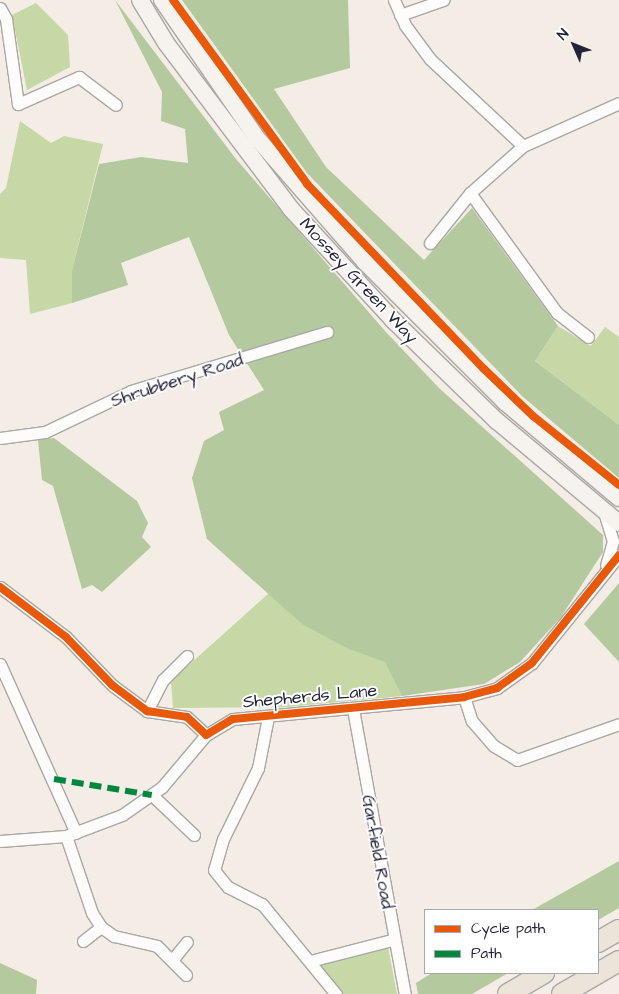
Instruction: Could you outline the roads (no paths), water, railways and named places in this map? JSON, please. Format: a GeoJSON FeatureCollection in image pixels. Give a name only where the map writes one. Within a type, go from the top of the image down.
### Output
{"type":"FeatureCollection","features":[{"type":"Feature","properties":{"kind":"highway"},"geometry":{"type":"LineString","coordinates":[[599,941],[619,930]]}},
{"type":"Feature","properties":{"kind":"highway"},"geometry":{"type":"LineString","coordinates":[[599,973],[619,961]]}},
{"type":"Feature","properties":{"kind":"highway"},"geometry":{"type":"LineString","coordinates":[[508,994],[542,974]]}},
{"type":"Feature","properties":{"kind":"highway"},"geometry":{"type":"LineString","coordinates":[[562,994],[597,974]]}},
{"type":"Feature","properties":{"kind":"main road","name":"Mossey Green Way"},"geometry":{"type":"LineString","coordinates":[[140,0],[233,135],[291,209],[380,306],[497,422],[611,509],[619,523]]}},
{"type":"Feature","properties":{"kind":"main road","name":"Mossey Green Way"},"geometry":{"type":"LineString","coordinates":[[162,0],[256,137],[313,206],[505,402],[619,498]]}},
{"type":"Feature","properties":{"kind":"main road"},"geometry":{"type":"LineString","coordinates":[[505,402],[536,439],[611,509]]}},
{"type":"Feature","properties":{"kind":"street"},"geometry":{"type":"LineString","coordinates":[[394,0],[400,15],[430,59],[523,146]]}},
{"type":"Feature","properties":{"kind":"street"},"geometry":{"type":"LineString","coordinates":[[400,15],[443,0]]}},
{"type":"Feature","properties":{"kind":"street"},"geometry":{"type":"LineString","coordinates":[[0,8],[6,19],[18,104],[79,76],[116,105]]}},
{"type":"Feature","properties":{"kind":"street"},"geometry":{"type":"LineString","coordinates":[[430,243],[470,193],[523,146],[619,103]]}},
{"type":"Feature","properties":{"kind":"street"},"geometry":{"type":"LineString","coordinates":[[470,193],[557,313],[588,338]]}},
{"type":"Feature","properties":{"kind":"street","name":"Shrubbery Road"},"geometry":{"type":"LineString","coordinates":[[0,438],[45,432],[131,392],[327,332]]}},
{"type":"Feature","properties":{"kind":"street"},"geometry":{"type":"LineString","coordinates":[[604,572],[613,541],[611,509]]}},
{"type":"Feature","properties":{"kind":"street","name":"Shepherds Lane"},"geometry":{"type":"LineString","coordinates":[[0,841],[71,834],[122,815],[152,795],[206,735],[233,720],[464,698],[497,688],[528,667],[619,555]]}},
{"type":"Feature","properties":{"kind":"street"},"geometry":{"type":"LineString","coordinates":[[0,587],[65,636],[112,685],[147,710],[187,717],[206,735]]}},
{"type":"Feature","properties":{"kind":"street"},"geometry":{"type":"LineString","coordinates":[[147,710],[162,680],[188,656]]}},
{"type":"Feature","properties":{"kind":"street"},"geometry":{"type":"LineString","coordinates":[[0,664],[71,834],[92,913],[101,927],[114,936],[150,942],[174,959],[186,976]]}},
{"type":"Feature","properties":{"kind":"street"},"geometry":{"type":"LineString","coordinates":[[464,698],[472,721],[494,746],[517,760],[619,724]]}},
{"type":"Feature","properties":{"kind":"street","name":"Garfield Road"},"geometry":{"type":"LineString","coordinates":[[353,709],[392,940],[405,994]]}},
{"type":"Feature","properties":{"kind":"street"},"geometry":{"type":"LineString","coordinates":[[268,717],[258,768],[223,839],[214,870],[228,888],[262,904],[336,994]]}},
{"type":"Feature","properties":{"kind":"street"},"geometry":{"type":"LineString","coordinates":[[152,795],[194,836]]}},
{"type":"Feature","properties":{"kind":"street"},"geometry":{"type":"LineString","coordinates":[[83,941],[101,927]]}},
{"type":"Feature","properties":{"kind":"street"},"geometry":{"type":"LineString","coordinates":[[310,961],[392,940]]}},
{"type":"Feature","properties":{"kind":"street"},"geometry":{"type":"LineString","coordinates":[[174,959],[187,942]]}}]}
